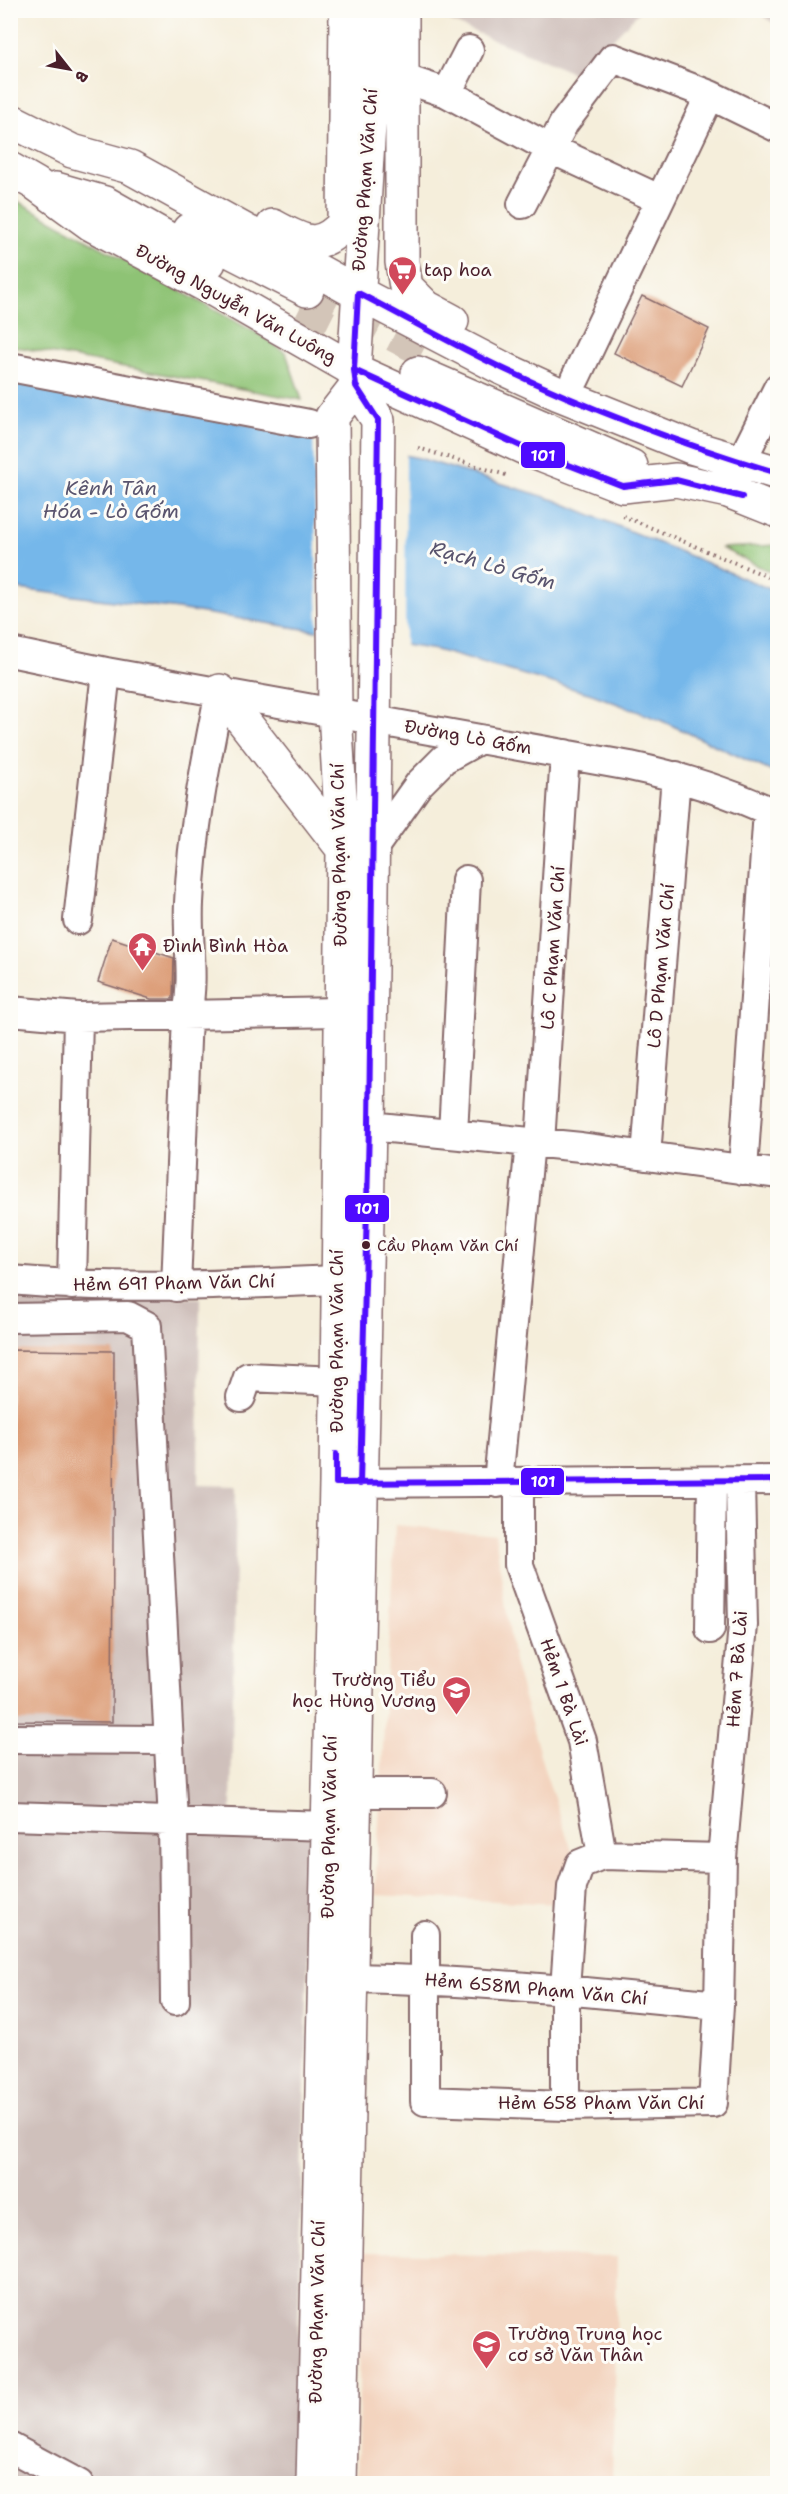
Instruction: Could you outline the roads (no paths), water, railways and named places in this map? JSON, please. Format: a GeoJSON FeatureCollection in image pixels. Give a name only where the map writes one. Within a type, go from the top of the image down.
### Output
{"type":"FeatureCollection","features":[{"type":"Feature","properties":{"kind":"main road"},"geometry":{"type":"LineString","coordinates":[[72,151],[124,146],[292,236],[316,243],[330,239],[344,224],[346,10]]}},
{"type":"Feature","properties":{"kind":"main road","name":"Đường Phạm Văn Chí"},"geometry":{"type":"LineString","coordinates":[[348,1483],[337,1382],[340,1012],[374,720],[376,675],[378,420],[355,378],[358,293],[376,10]]}},
{"type":"Feature","properties":{"kind":"main road"},"geometry":{"type":"LineString","coordinates":[[402,10],[402,262],[406,287],[426,307],[498,347],[575,379],[666,422],[691,447]]}},
{"type":"Feature","properties":{"kind":"main road"},"geometry":{"type":"LineString","coordinates":[[10,120],[72,151],[130,167],[358,293],[502,368],[559,394],[691,447]]}},
{"type":"Feature","properties":{"kind":"main road"},"geometry":{"type":"LineString","coordinates":[[23,177],[105,203],[302,301],[110,189],[72,151]]}},
{"type":"Feature","properties":{"kind":"main road","name":"Đường Nguyễn Văn Luông"},"geometry":{"type":"LineString","coordinates":[[23,177],[91,224],[209,287],[355,378],[623,486],[676,480],[728,491],[777,511]]}},
{"type":"Feature","properties":{"kind":"main road"},"geometry":{"type":"LineString","coordinates":[[676,480],[636,468],[424,364],[652,441],[691,447],[742,460],[777,473]]}},
{"type":"Feature","properties":{"kind":"main road"},"geometry":{"type":"LineString","coordinates":[[321,420],[355,378]]}},
{"type":"Feature","properties":{"kind":"main road","name":"Đường Phạm Văn Chí"},"geometry":{"type":"LineString","coordinates":[[321,420],[335,712],[358,850],[369,1126],[348,1483],[342,1793],[353,1978],[340,2484]]}},
{"type":"Feature","properties":{"kind":"main road"},"geometry":{"type":"LineString","coordinates":[[220,691],[358,850]]}},
{"type":"Feature","properties":{"kind":"main road","name":"Đường Phạm Văn Chí"},"geometry":{"type":"LineString","coordinates":[[313,2484],[329,1826],[342,1793]]}},
{"type":"Feature","properties":{"kind":"street"},"geometry":{"type":"LineString","coordinates":[[447,93],[469,50]]}},
{"type":"Feature","properties":{"kind":"street"},"geometry":{"type":"LineString","coordinates":[[522,204],[549,148],[564,123],[613,58],[710,95],[777,128]]}},
{"type":"Feature","properties":{"kind":"street"},"geometry":{"type":"LineString","coordinates":[[402,78],[447,93],[549,148],[659,199]]}},
{"type":"Feature","properties":{"kind":"street"},"geometry":{"type":"LineString","coordinates":[[575,379],[710,95]]}},
{"type":"Feature","properties":{"kind":"street"},"geometry":{"type":"LineString","coordinates":[[10,367],[321,420]]}},
{"type":"Feature","properties":{"kind":"street"},"geometry":{"type":"LineString","coordinates":[[742,460],[777,388]]}},
{"type":"Feature","properties":{"kind":"street","name":"Đường Lò Gốm"},"geometry":{"type":"LineString","coordinates":[[10,652],[106,672],[676,776],[725,791],[773,813]]}},
{"type":"Feature","properties":{"kind":"street"},"geometry":{"type":"LineString","coordinates":[[78,920],[106,672]]}},
{"type":"Feature","properties":{"kind":"street"},"geometry":{"type":"LineString","coordinates":[[176,1287],[186,1016],[192,987],[189,904],[195,815],[220,691]]}},
{"type":"Feature","properties":{"kind":"street"},"geometry":{"type":"LineString","coordinates":[[358,850],[444,759],[480,739]]}},
{"type":"Feature","properties":{"kind":"street","name":"Lô C Phạm Văn Chí"},"geometry":{"type":"LineString","coordinates":[[509,1484],[565,754]]}},
{"type":"Feature","properties":{"kind":"street","name":"Lô D Phạm Văn Chí"},"geometry":{"type":"LineString","coordinates":[[646,1156],[676,776]]}},
{"type":"Feature","properties":{"kind":"street"},"geometry":{"type":"LineString","coordinates":[[743,1170],[773,813]]}},
{"type":"Feature","properties":{"kind":"street"},"geometry":{"type":"LineString","coordinates":[[453,1134],[466,880]]}},
{"type":"Feature","properties":{"kind":"street"},"geometry":{"type":"LineString","coordinates":[[10,1011],[78,1017],[340,1012]]}},
{"type":"Feature","properties":{"kind":"street"},"geometry":{"type":"LineString","coordinates":[[72,1285],[78,1017]]}},
{"type":"Feature","properties":{"kind":"street"},"geometry":{"type":"LineString","coordinates":[[369,1126],[535,1142],[777,1174]]}},
{"type":"Feature","properties":{"kind":"street","name":"Hẻm 691 Phạm Văn Chí"},"geometry":{"type":"LineString","coordinates":[[10,1280],[72,1285],[176,1287],[337,1280]]}},
{"type":"Feature","properties":{"kind":"street"},"geometry":{"type":"LineString","coordinates":[[10,1318],[128,1316],[147,1326],[173,1821],[175,2001]]}},
{"type":"Feature","properties":{"kind":"street"},"geometry":{"type":"LineString","coordinates":[[242,1397],[248,1377],[337,1382]]}},
{"type":"Feature","properties":{"kind":"street"},"geometry":{"type":"LineString","coordinates":[[348,1483],[509,1484],[777,1480]]}},
{"type":"Feature","properties":{"kind":"street"},"geometry":{"type":"LineString","coordinates":[[710,1629],[726,1481]]}},
{"type":"Feature","properties":{"kind":"street","name":"Hẻm 7 Bà Lài"},"geometry":{"type":"LineString","coordinates":[[722,1858],[743,1625],[726,1481]]}},
{"type":"Feature","properties":{"kind":"street","name":"Hẻm 1 Bà Lài"},"geometry":{"type":"LineString","coordinates":[[509,1484],[519,1566],[582,1741],[602,1855]]}},
{"type":"Feature","properties":{"kind":"street"},"geometry":{"type":"LineString","coordinates":[[10,1739],[167,1740]]}},
{"type":"Feature","properties":{"kind":"street"},"geometry":{"type":"LineString","coordinates":[[342,1793],[432,1793]]}},
{"type":"Feature","properties":{"kind":"street"},"geometry":{"type":"LineString","coordinates":[[10,1816],[329,1826]]}},
{"type":"Feature","properties":{"kind":"street"},"geometry":{"type":"LineString","coordinates":[[565,2106],[565,1989],[572,1887],[580,1864],[602,1855],[722,1858]]}},
{"type":"Feature","properties":{"kind":"street","name":"Hẻm 658 Phạm Văn Chí"},"geometry":{"type":"LineString","coordinates":[[423,1979],[425,2101],[565,2106],[713,2103],[719,2006],[722,1858]]}},
{"type":"Feature","properties":{"kind":"street"},"geometry":{"type":"LineString","coordinates":[[423,1979],[424,1935]]}},
{"type":"Feature","properties":{"kind":"street","name":"Hẻm 658M Phạm Văn Chí"},"geometry":{"type":"LineString","coordinates":[[353,1978],[423,1979],[565,1989],[719,2006]]}},
{"type":"Feature","properties":{"kind":"street"},"geometry":{"type":"LineString","coordinates":[[10,2447],[79,2484]]}},
{"type":"Feature","properties":{"kind":"water","name":"Kênh Tân Hóa - Lò Gốm"},"geometry":{"type":"Polygon","coordinates":[[[11,378],[419,458],[555,500],[777,592],[777,774],[660,720],[592,694],[436,650],[178,609],[11,588],[11,378]]]}},
{"type":"Feature","properties":{"kind":"tunnel"},"geometry":{"type":"LineString","coordinates":[[307,290],[430,354]]}},
{"type":"Feature","properties":{"kind":"tunnel"},"geometry":{"type":"LineString","coordinates":[[298,312],[352,339]]}},
{"type":"Feature","properties":{"kind":"place","name":"tap hoa"},"geometry":{"type":"Point","coordinates":[403,296]}},
{"type":"Feature","properties":{"kind":"place","name":"Đình Bình Hòa"},"geometry":{"type":"Point","coordinates":[142,972]}},
{"type":"Feature","properties":{"kind":"place","name":"Cầu Phạm Văn Chí"},"geometry":{"type":"Point","coordinates":[366,1245]}},
{"type":"Feature","properties":{"kind":"place","name":"Trường Tiểu học Hùng Vương"},"geometry":{"type":"Point","coordinates":[457,1716]}},
{"type":"Feature","properties":{"kind":"place","name":"Trường Trung học cơ sở Văn Thân"},"geometry":{"type":"Point","coordinates":[487,2370]}},
{"type":"Feature","properties":{"kind":"water label","name":"Rạch Lò Gốm"},"geometry":{"type":"Point","coordinates":[493,565]}}]}
